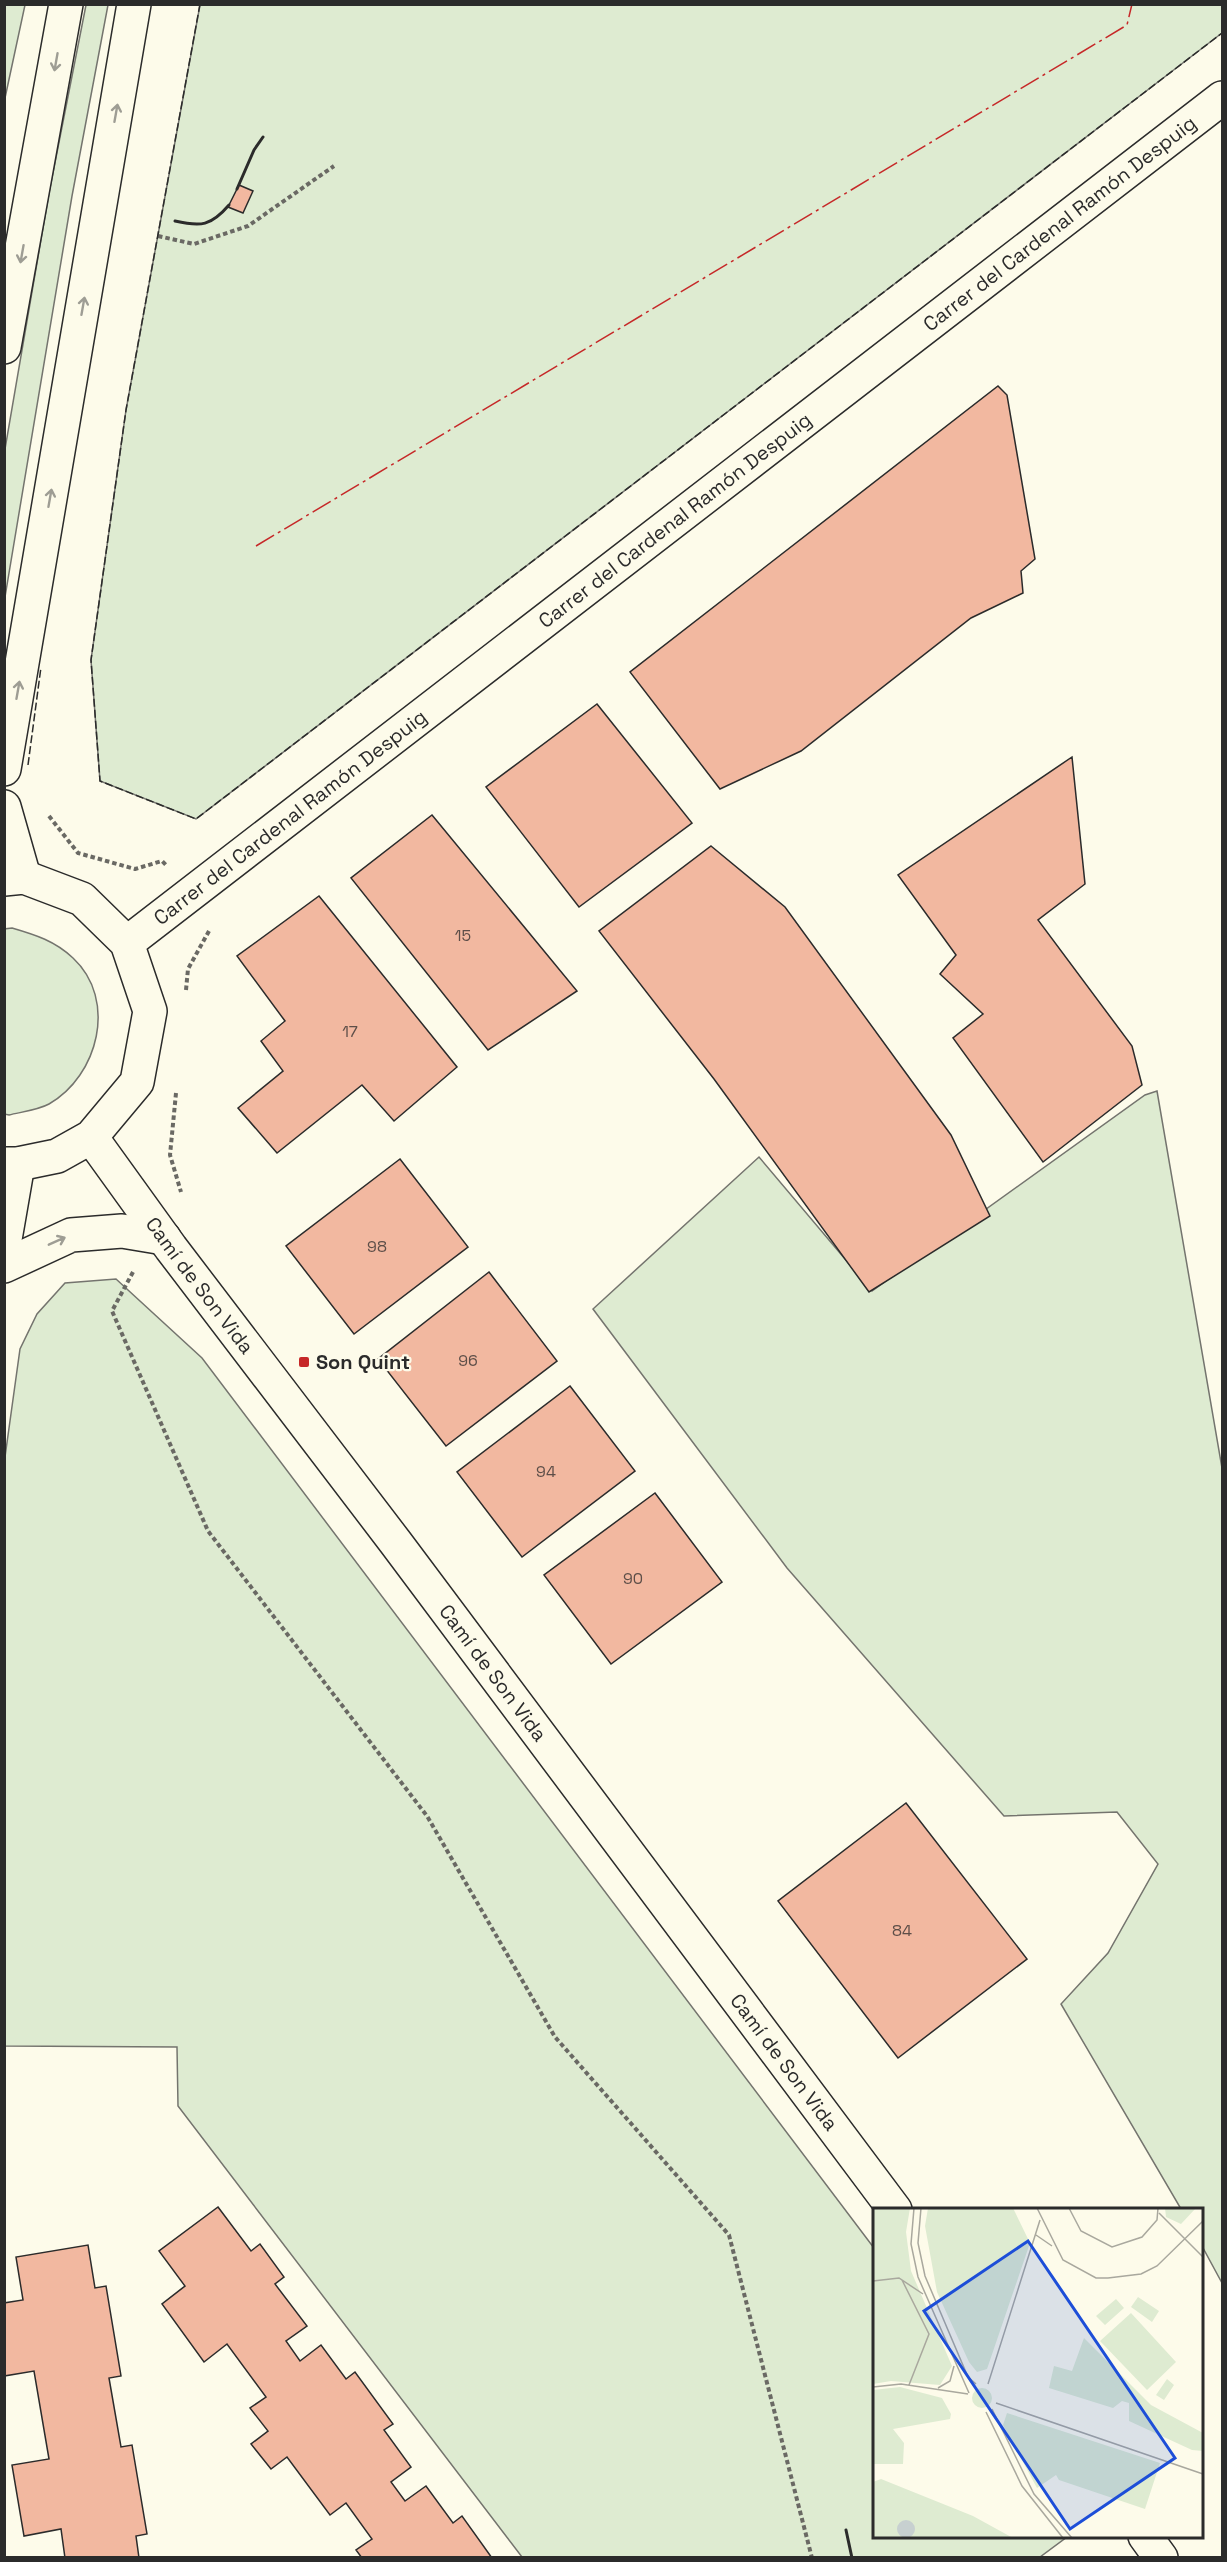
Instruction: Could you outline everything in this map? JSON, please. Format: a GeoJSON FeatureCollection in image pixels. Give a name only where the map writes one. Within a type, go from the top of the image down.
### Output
{"type":"FeatureCollection","features":[{"type":"Feature","properties":{"kind":"street"},"geometry":{"type":"LineString","coordinates":[[4,347],[66,4]]}},
{"type":"Feature","properties":{"kind":"street"},"geometry":{"type":"LineString","coordinates":[[4,769],[134,4]]}},
{"type":"Feature","properties":{"kind":"street","name":"Carrer del Cardenal Ramón Despuig"},"geometry":{"type":"LineString","coordinates":[[127,943],[227,863],[1222,98]]}},
{"type":"Feature","properties":{"kind":"street"},"geometry":{"type":"LineString","coordinates":[[4,807],[14,878],[82,899],[127,943],[150,1011],[137,1082],[91,1137],[57,1156],[11,1164],[4,1245]]}},
{"type":"Feature","properties":{"kind":"street","name":"Camí de Son Vida"},"geometry":{"type":"LineString","coordinates":[[91,1137],[164,1238],[396,1543],[895,2208]]}},
{"type":"Feature","properties":{"kind":"street"},"geometry":{"type":"LineString","coordinates":[[4,1266],[71,1235],[122,1231],[164,1238]]}},
{"type":"Feature","properties":{"kind":"street"},"geometry":{"type":"LineString","coordinates":[[1146,2538],[1161,2558]]}},
{"type":"Feature","properties":{"kind":"path"},"geometry":{"type":"LineString","coordinates":[[158,236],[194,244],[248,226],[334,166]]}},
{"type":"Feature","properties":{"kind":"path"},"geometry":{"type":"LineString","coordinates":[[135,1270],[112,1311],[208,1531],[427,1816],[555,2037],[729,2235],[812,2558]]}},
{"type":"Feature","properties":{"kind":"green space"},"geometry":{"type":"Polygon","coordinates":[[[4,5],[25,5],[5,98],[4,5]]]}},
{"type":"Feature","properties":{"kind":"green space"},"geometry":{"type":"Polygon","coordinates":[[[86,5],[108,5],[72,196],[5,597],[5,449],[49,193],[86,5]]]}},
{"type":"Feature","properties":{"kind":"green space"},"geometry":{"type":"Polygon","coordinates":[[[200,5],[1222,5],[1222,33],[196,819],[100,781],[91,660],[126,410],[200,5]]]}},
{"type":"Feature","properties":{"kind":"green space"},"geometry":{"type":"Polygon","coordinates":[[[12,928],[45,939],[73,958],[87,975],[95,995],[98,1015],[96,1036],[90,1057],[80,1075],[66,1091],[45,1106],[9,1115],[4,1114],[4,929],[12,928]]]}},
{"type":"Feature","properties":{"kind":"green space"},"geometry":{"type":"Polygon","coordinates":[[[1157,1091],[1222,1468],[1222,2283],[1203,2248],[1203,2208],[1180,2208],[1061,2004],[1108,1953],[1158,1864],[1117,1812],[1004,1816],[787,1568],[593,1309],[759,1157],[872,1291],[1145,1095],[1157,1091]]]}},
{"type":"Feature","properties":{"kind":"green space"},"geometry":{"type":"Polygon","coordinates":[[[116,1279],[202,1358],[873,2247],[873,2538],[1066,2538],[1040,2557],[522,2557],[178,2106],[177,2047],[5,2046],[5,1457],[20,1349],[37,1314],[65,1283],[116,1279]]]}},
{"type":"Feature","properties":{"kind":"building"},"geometry":{"type":"Polygon","coordinates":[[[239,185],[253,191],[243,213],[228,207],[239,185]]]}},
{"type":"Feature","properties":{"kind":"building"},"geometry":{"type":"Polygon","coordinates":[[[998,386],[1007,395],[1035,559],[1021,571],[1023,593],[971,618],[801,751],[720,789],[630,672],[998,386]]]}},
{"type":"Feature","properties":{"kind":"building"},"geometry":{"type":"Polygon","coordinates":[[[597,704],[692,823],[579,907],[486,787],[597,704]]]}},
{"type":"Feature","properties":{"kind":"building"},"geometry":{"type":"Polygon","coordinates":[[[1072,757],[1085,884],[1038,920],[1132,1046],[1142,1085],[1043,1162],[953,1038],[983,1014],[940,974],[956,955],[898,875],[1072,757]]]}},
{"type":"Feature","properties":{"kind":"building"},"geometry":{"type":"Polygon","coordinates":[[[432,815],[577,991],[488,1050],[351,878],[432,815]]]}},
{"type":"Feature","properties":{"kind":"building"},"geometry":{"type":"Polygon","coordinates":[[[711,846],[785,907],[951,1135],[990,1216],[869,1292],[714,1079],[599,931],[711,846]]]}},
{"type":"Feature","properties":{"kind":"building"},"geometry":{"type":"Polygon","coordinates":[[[319,896],[457,1067],[394,1121],[362,1085],[277,1153],[238,1108],[283,1071],[261,1041],[285,1021],[237,956],[319,896]]]}},
{"type":"Feature","properties":{"kind":"building"},"geometry":{"type":"Polygon","coordinates":[[[400,1159],[468,1247],[354,1334],[286,1246],[400,1159]]]}},
{"type":"Feature","properties":{"kind":"building"},"geometry":{"type":"Polygon","coordinates":[[[489,1272],[557,1361],[446,1446],[378,1359],[489,1272]]]}},
{"type":"Feature","properties":{"kind":"building"},"geometry":{"type":"Polygon","coordinates":[[[570,1386],[635,1471],[522,1557],[457,1472],[570,1386]]]}},
{"type":"Feature","properties":{"kind":"building"},"geometry":{"type":"Polygon","coordinates":[[[655,1493],[722,1582],[611,1664],[544,1575],[655,1493]]]}},
{"type":"Feature","properties":{"kind":"building"},"geometry":{"type":"Polygon","coordinates":[[[906,1803],[1027,1959],[898,2058],[778,1901],[906,1803]]]}},
{"type":"Feature","properties":{"kind":"building"},"geometry":{"type":"Polygon","coordinates":[[[218,2207],[251,2251],[260,2244],[284,2277],[275,2284],[307,2326],[286,2341],[300,2361],[321,2345],[346,2379],[355,2372],[393,2424],[384,2430],[411,2467],[391,2482],[405,2501],[426,2486],[453,2523],[462,2516],[492,2558],[362,2558],[356,2550],[372,2539],[346,2503],[330,2515],[287,2457],[271,2469],[251,2444],[268,2431],[250,2408],[266,2397],[227,2344],[204,2362],[162,2304],[185,2286],[159,2251],[218,2207]]]}},
{"type":"Feature","properties":{"kind":"building"},"geometry":{"type":"Polygon","coordinates":[[[88,2245],[95,2288],[106,2286],[121,2376],[109,2378],[121,2447],[132,2445],[147,2534],[136,2536],[139,2558],[65,2558],[61,2529],[24,2536],[12,2465],[49,2459],[34,2371],[4,2376],[4,2303],[23,2300],[16,2257],[88,2245]]]}},
{"type":"Feature","properties":{"kind":"fence"},"geometry":{"type":"LineString","coordinates":[[200,4],[126,410],[91,660],[100,781],[196,819],[1222,33]]}},
{"type":"Feature","properties":{"kind":"fence"},"geometry":{"type":"LineString","coordinates":[[28,765],[41,667]]}},
{"type":"Feature","properties":{"kind":"wall"},"geometry":{"type":"LineString","coordinates":[[237,189],[254,150],[263,137]]}},
{"type":"Feature","properties":{"kind":"wall"},"geometry":{"type":"LineString","coordinates":[[175,221],[192,224],[205,223],[217,217],[229,205]]}},
{"type":"Feature","properties":{"kind":"wall"},"geometry":{"type":"LineString","coordinates":[[846,2530],[852,2558]]}},
{"type":"Feature","properties":{"kind":"power"},"geometry":{"type":"LineString","coordinates":[[256,546],[1127,25],[1132,4]]}},
{"type":"Feature","properties":{"kind":"place","name":"Son Quint"},"geometry":{"type":"Point","coordinates":[304,1362]}}]}
